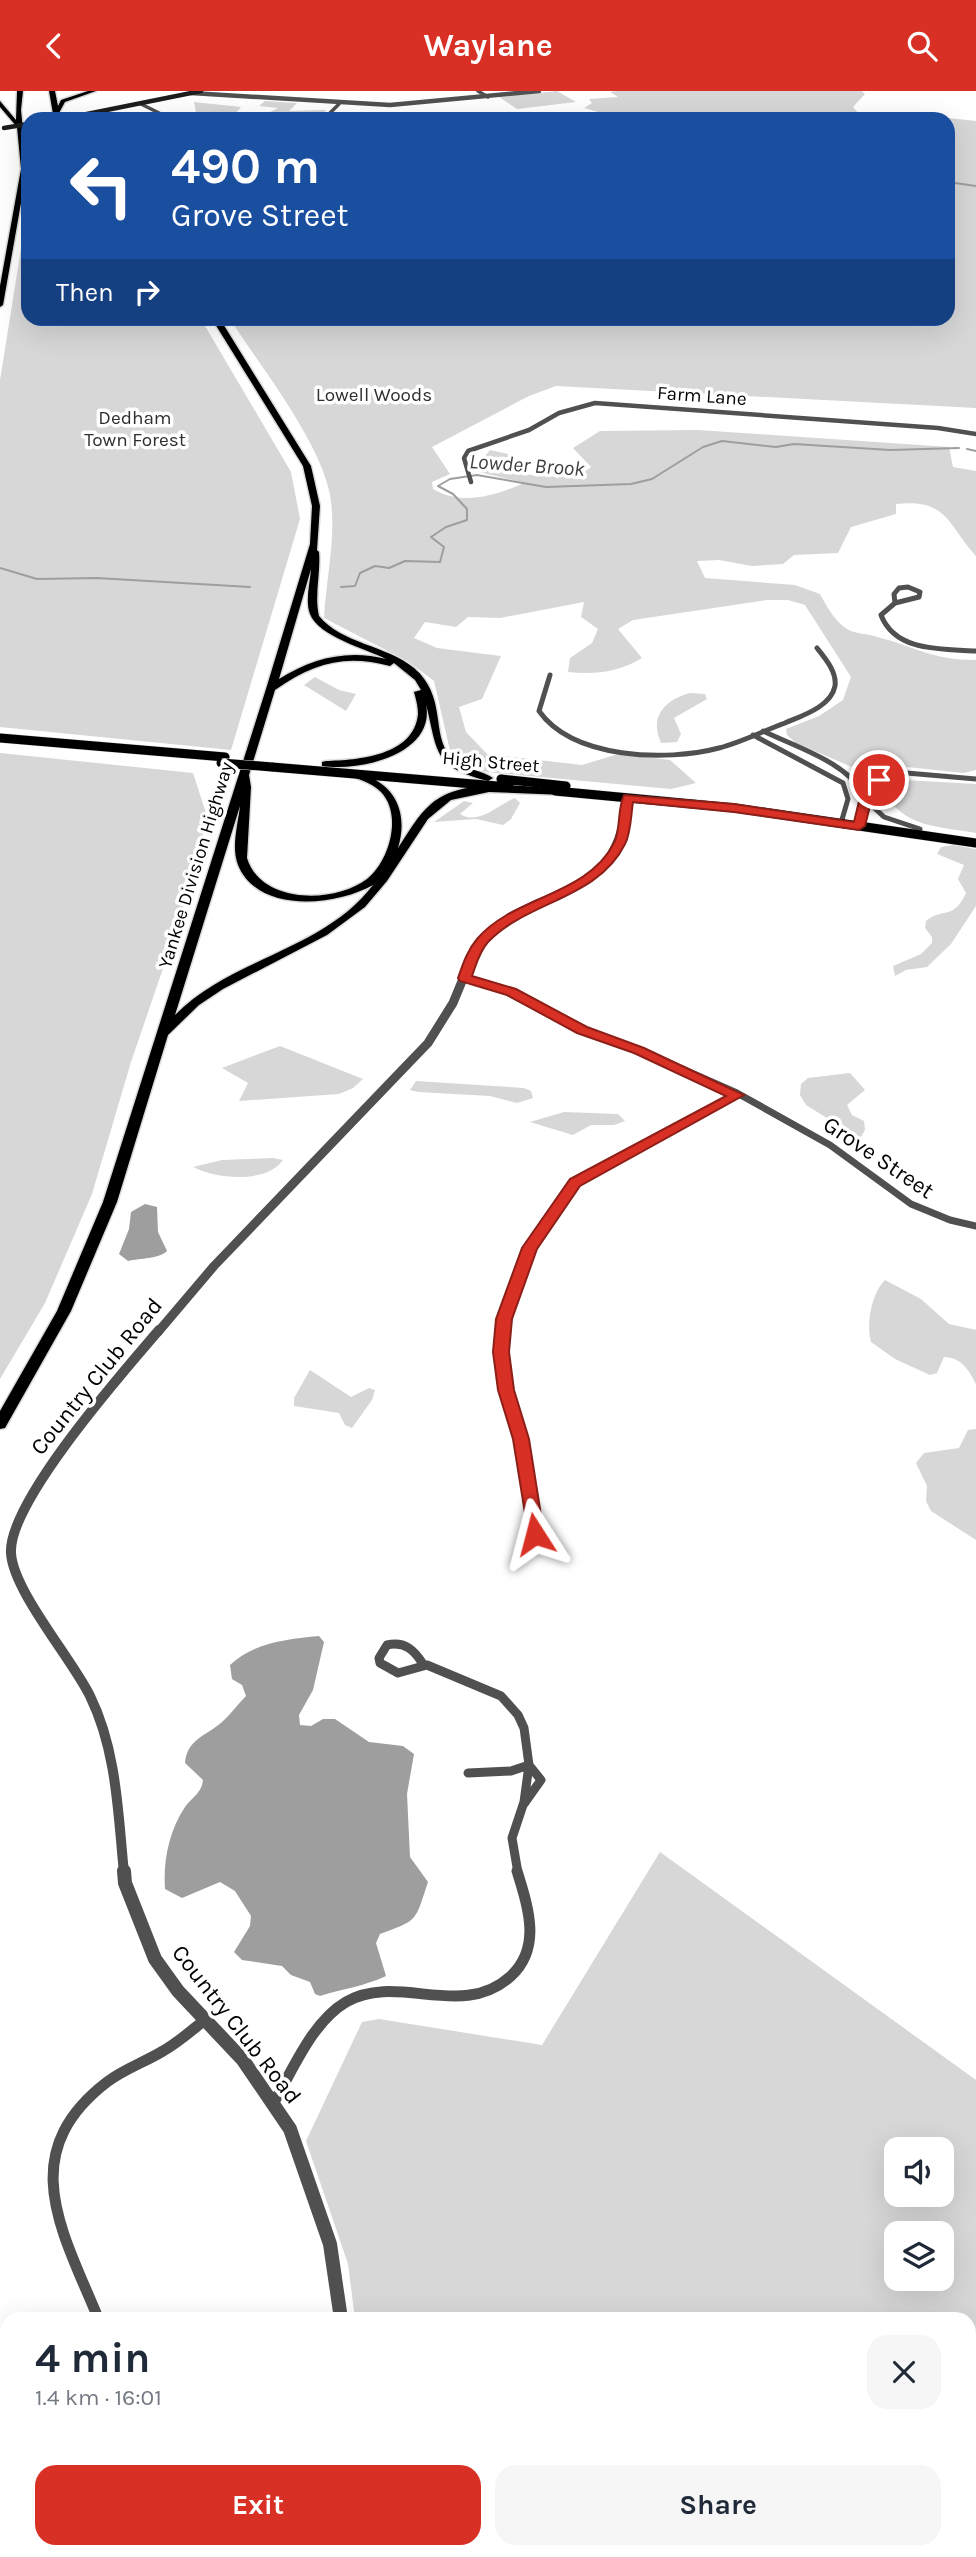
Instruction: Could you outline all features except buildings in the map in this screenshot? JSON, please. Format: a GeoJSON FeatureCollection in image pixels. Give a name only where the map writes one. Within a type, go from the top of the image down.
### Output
{"type":"FeatureCollection","features":[{"type":"Feature","properties":{"kind":"highway"},"geometry":{"type":"LineString","coordinates":[[20,91],[21,142]]}},
{"type":"Feature","properties":{"kind":"highway"},"geometry":{"type":"LineString","coordinates":[[52,91],[56,112]]}},
{"type":"Feature","properties":{"kind":"highway"},"geometry":{"type":"LineString","coordinates":[[59,112],[63,101],[93,91]]}},
{"type":"Feature","properties":{"kind":"highway"},"geometry":{"type":"LineString","coordinates":[[0,103],[20,127]]}},
{"type":"Feature","properties":{"kind":"highway"},"geometry":{"type":"LineString","coordinates":[[0,305],[21,183]]}},
{"type":"Feature","properties":{"kind":"highway","name":"Yankee Division Highway"},"geometry":{"type":"LineString","coordinates":[[0,1424],[51,1336],[87,1261],[118,1180],[314,544],[316,506],[307,466],[220,326]]}},
{"type":"Feature","properties":{"kind":"highway"},"geometry":{"type":"LineString","coordinates":[[314,544],[317,563],[314,610],[318,621],[330,630],[390,656],[416,674],[430,696],[446,758],[463,771],[488,778]]}},
{"type":"Feature","properties":{"kind":"highway"},"geometry":{"type":"LineString","coordinates":[[271,689],[310,664],[349,657],[390,663],[415,685],[422,702],[422,716],[407,744],[392,754],[372,761],[326,764]]}},
{"type":"Feature","properties":{"kind":"highway"},"geometry":{"type":"LineString","coordinates":[[244,773],[248,794],[241,854],[245,868],[257,881],[271,890],[315,898],[342,894],[370,882],[385,865],[395,838],[396,819],[390,796],[375,783],[346,772]]}},
{"type":"Feature","properties":{"kind":"highway"},"geometry":{"type":"LineString","coordinates":[[162,1036],[204,996],[320,934],[357,909],[384,881],[429,811],[438,803],[475,791],[564,792]]}},
{"type":"Feature","properties":{"kind":"main road"},"geometry":{"type":"LineString","coordinates":[[98,112],[195,92]]}},
{"type":"Feature","properties":{"kind":"main road"},"geometry":{"type":"LineString","coordinates":[[2,128],[21,125]]}},
{"type":"Feature","properties":{"kind":"main road","name":"High Street"},"geometry":{"type":"LineString","coordinates":[[0,738],[223,760]]}},
{"type":"Feature","properties":{"kind":"main road","name":"High Street"},"geometry":{"type":"LineString","coordinates":[[0,744],[273,764],[734,808],[920,829],[976,841]]}},
{"type":"Feature","properties":{"kind":"main road","name":"High Street"},"geometry":{"type":"LineString","coordinates":[[273,764],[326,764],[724,799],[843,820]]}},
{"type":"Feature","properties":{"kind":"main road","name":"High Street"},"geometry":{"type":"LineString","coordinates":[[860,822],[976,841]]}},
{"type":"Feature","properties":{"kind":"street"},"geometry":{"type":"LineString","coordinates":[[478,91],[488,97]]}},
{"type":"Feature","properties":{"kind":"street"},"geometry":{"type":"LineString","coordinates":[[195,92],[340,104],[425,104],[539,91]]}},
{"type":"Feature","properties":{"kind":"street"},"geometry":{"type":"LineString","coordinates":[[141,104],[158,112]]}},
{"type":"Feature","properties":{"kind":"street"},"geometry":{"type":"LineString","coordinates":[[331,112],[340,104]]}},
{"type":"Feature","properties":{"kind":"street"},"geometry":{"type":"LineString","coordinates":[[425,104],[426,112]]}},
{"type":"Feature","properties":{"kind":"street","name":"Farm Lane"},"geometry":{"type":"LineString","coordinates":[[468,477],[464,454],[468,451],[529,430],[559,413],[595,403],[938,428],[976,435]]}},
{"type":"Feature","properties":{"kind":"street"},"geometry":{"type":"LineString","coordinates":[[895,603],[894,594],[899,588],[908,587],[920,592],[919,597],[895,603],[881,615],[887,630],[896,637],[916,645],[976,651]]}},
{"type":"Feature","properties":{"kind":"street"},"geometry":{"type":"LineString","coordinates":[[733,744],[815,709],[834,690],[833,673],[817,647]]}},
{"type":"Feature","properties":{"kind":"street"},"geometry":{"type":"LineString","coordinates":[[550,675],[539,703],[541,717],[553,731],[578,743],[609,749],[671,754],[697,752],[733,744],[757,743],[778,749]]}},
{"type":"Feature","properties":{"kind":"street"},"geometry":{"type":"LineString","coordinates":[[782,723],[779,734],[789,745]]}},
{"type":"Feature","properties":{"kind":"street"},"geometry":{"type":"LineString","coordinates":[[763,731],[854,778],[884,817],[920,829]]}},
{"type":"Feature","properties":{"kind":"street"},"geometry":{"type":"LineString","coordinates":[[754,735],[844,783],[848,799],[843,820]]}},
{"type":"Feature","properties":{"kind":"street"},"geometry":{"type":"LineString","coordinates":[[844,783],[883,772],[976,779]]}},
{"type":"Feature","properties":{"kind":"street"},"geometry":{"type":"LineString","coordinates":[[860,822],[871,786],[882,778],[912,773]]}},
{"type":"Feature","properties":{"kind":"street"},"geometry":{"type":"LineString","coordinates":[[464,978],[474,952],[494,930],[522,911],[587,880],[610,857],[620,843],[628,798]]}},
{"type":"Feature","properties":{"kind":"street","name":"Grove Street"},"geometry":{"type":"LineString","coordinates":[[464,978],[511,992],[582,1030],[639,1051],[737,1095],[832,1145],[913,1207],[948,1221],[976,1226]]}},
{"type":"Feature","properties":{"kind":"street","name":"Country Club Road"},"geometry":{"type":"LineString","coordinates":[[340,2312],[330,2244],[290,2129],[243,2060],[178,1990],[155,1959],[145,1938],[125,1883],[114,1776],[104,1731],[90,1696],[21,1583],[12,1555],[12,1543],[20,1518],[83,1421],[214,1266],[422,1051],[443,1023],[464,978]]}},
{"type":"Feature","properties":{"kind":"street"},"geometry":{"type":"LineString","coordinates":[[535,1534],[521,1439],[506,1390],[501,1352],[504,1319],[529,1248],[575,1183],[737,1095]]}},
{"type":"Feature","properties":{"kind":"street"},"geometry":{"type":"LineString","coordinates":[[424,1664],[486,1686],[509,1702],[521,1718],[527,1735],[529,1765],[523,1779],[524,1804]]}},
{"type":"Feature","properties":{"kind":"street"},"geometry":{"type":"LineString","coordinates":[[468,1773],[510,1771],[529,1765]]}},
{"type":"Feature","properties":{"kind":"street"},"geometry":{"type":"LineString","coordinates":[[274,2102],[324,2024],[344,2003],[386,1990],[448,2000],[483,1995],[512,1975],[525,1958],[532,1933],[512,1839],[524,1804],[541,1780],[529,1765]]}},
{"type":"Feature","properties":{"kind":"street"},"geometry":{"type":"LineString","coordinates":[[96,2312],[53,2202],[52,2165],[58,2143],[71,2116],[92,2094],[115,2077],[175,2044],[206,2019]]}},
{"type":"Feature","properties":{"kind":"green space"},"geometry":{"type":"Polygon","coordinates":[[[557,91],[576,102],[517,109],[499,97],[557,91]]]}},
{"type":"Feature","properties":{"kind":"green space"},"geometry":{"type":"Polygon","coordinates":[[[862,91],[865,94],[853,107],[857,112],[598,112],[584,108],[592,103],[589,99],[618,97],[610,92],[862,91]]]}},
{"type":"Feature","properties":{"kind":"green space"},"geometry":{"type":"Polygon","coordinates":[[[265,101],[297,103],[289,111],[326,110],[270,112],[278,108],[259,106],[265,101]]]}},
{"type":"Feature","properties":{"kind":"green space"},"geometry":{"type":"Polygon","coordinates":[[[194,102],[241,107],[237,112],[196,112],[194,102]]]}},
{"type":"Feature","properties":{"kind":"green space","name":"Lowell Woods"},"geometry":{"type":"Polygon","coordinates":[[[955,119],[976,121],[976,408],[556,386],[529,396],[432,447],[450,474],[432,482],[433,489],[455,497],[467,498],[502,492],[524,483],[479,472],[479,463],[490,450],[508,454],[507,467],[525,474],[575,474],[591,467],[573,448],[600,431],[698,430],[949,447],[953,467],[976,471],[976,556],[936,509],[913,503],[896,504],[896,514],[851,527],[838,553],[794,555],[783,564],[752,566],[719,560],[697,561],[705,578],[795,585],[820,594],[837,620],[851,631],[947,658],[976,660],[976,770],[964,773],[897,766],[852,767],[796,743],[787,735],[786,729],[819,716],[843,700],[851,677],[805,605],[788,600],[767,600],[633,620],[618,629],[642,658],[625,667],[597,673],[568,672],[570,658],[592,643],[598,629],[581,617],[584,602],[500,618],[468,617],[456,627],[425,622],[414,638],[437,648],[501,656],[482,699],[459,707],[466,732],[487,754],[582,765],[618,754],[670,760],[696,783],[671,789],[486,772],[463,765],[451,755],[434,681],[409,662],[324,618],[332,525],[330,495],[314,451],[235,326],[955,326],[955,119]]]}},
{"type":"Feature","properties":{"kind":"green space","name":"Dedham Town Forest"},"geometry":{"type":"Polygon","coordinates":[[[21,249],[21,326],[205,326],[291,472],[300,519],[231,750],[0,727],[0,380],[21,249]]]}},
{"type":"Feature","properties":{"kind":"green space"},"geometry":{"type":"Polygon","coordinates":[[[315,677],[339,690],[356,694],[346,711],[304,685],[315,677]]]}},
{"type":"Feature","properties":{"kind":"green space"},"geometry":{"type":"Polygon","coordinates":[[[690,693],[705,694],[707,699],[674,718],[681,734],[677,742],[661,743],[658,717],[673,700],[690,693]]]}},
{"type":"Feature","properties":{"kind":"green space"},"geometry":{"type":"Polygon","coordinates":[[[0,753],[193,773],[206,813],[199,863],[131,1062],[92,1194],[45,1303],[0,1379],[0,753]]]}},
{"type":"Feature","properties":{"kind":"green space"},"geometry":{"type":"Polygon","coordinates":[[[905,780],[976,784],[976,833],[923,823],[900,812],[882,790],[905,780]]]}},
{"type":"Feature","properties":{"kind":"green space"},"geometry":{"type":"Polygon","coordinates":[[[515,798],[520,803],[511,819],[503,825],[476,819],[434,822],[464,801],[473,803],[460,814],[474,817],[488,813],[515,798]]]}},
{"type":"Feature","properties":{"kind":"green space"},"geometry":{"type":"Polygon","coordinates":[[[953,845],[976,849],[976,906],[951,944],[927,967],[906,970],[895,976],[893,966],[921,954],[932,943],[932,937],[925,928],[926,921],[957,907],[966,893],[958,879],[964,865],[937,854],[941,847],[953,845]]]}},
{"type":"Feature","properties":{"kind":"green space"},"geometry":{"type":"Polygon","coordinates":[[[280,1046],[363,1079],[353,1088],[339,1094],[239,1101],[248,1083],[222,1068],[280,1046]]]}},
{"type":"Feature","properties":{"kind":"green space"},"geometry":{"type":"Polygon","coordinates":[[[850,1073],[865,1090],[847,1105],[852,1115],[864,1121],[865,1130],[858,1142],[851,1144],[838,1135],[830,1120],[806,1105],[800,1095],[801,1084],[808,1078],[850,1073]]]}},
{"type":"Feature","properties":{"kind":"green space"},"geometry":{"type":"Polygon","coordinates":[[[416,1081],[524,1088],[531,1091],[533,1098],[517,1103],[490,1096],[410,1090],[416,1081]]]}},
{"type":"Feature","properties":{"kind":"green space"},"geometry":{"type":"Polygon","coordinates":[[[564,1112],[618,1114],[625,1121],[614,1125],[591,1125],[573,1135],[530,1122],[564,1112]]]}},
{"type":"Feature","properties":{"kind":"green space"},"geometry":{"type":"Polygon","coordinates":[[[222,1160],[283,1160],[275,1168],[253,1176],[227,1176],[193,1167],[222,1160]]]}},
{"type":"Feature","properties":{"kind":"green space"},"geometry":{"type":"Polygon","coordinates":[[[885,1280],[921,1299],[949,1324],[976,1330],[976,1384],[960,1362],[950,1358],[944,1357],[937,1373],[930,1375],[895,1359],[871,1342],[871,1309],[876,1293],[885,1280]]]}},
{"type":"Feature","properties":{"kind":"green space"},"geometry":{"type":"Polygon","coordinates":[[[310,1370],[351,1397],[369,1388],[375,1390],[372,1400],[352,1428],[345,1425],[339,1413],[294,1406],[294,1398],[310,1370]]]}},
{"type":"Feature","properties":{"kind":"green space"},"geometry":{"type":"Polygon","coordinates":[[[976,1429],[976,1540],[931,1511],[926,1501],[927,1486],[916,1463],[924,1453],[959,1448],[968,1430],[976,1429]]]}},
{"type":"Feature","properties":{"kind":"green space"},"geometry":{"type":"Polygon","coordinates":[[[660,1852],[976,2080],[976,2312],[354,2312],[348,2264],[306,2141],[362,2022],[379,2019],[542,2045],[660,1852]]]}},
{"type":"Feature","properties":{"kind":"shaded area"},"geometry":{"type":"Polygon","coordinates":[[[145,1204],[157,1207],[158,1232],[167,1251],[154,1257],[128,1261],[119,1254],[129,1229],[131,1212],[145,1204]]]}},
{"type":"Feature","properties":{"kind":"shaded area"},"geometry":{"type":"Polygon","coordinates":[[[319,1636],[324,1642],[313,1690],[299,1715],[300,1725],[311,1726],[323,1719],[335,1719],[369,1742],[403,1746],[414,1754],[407,1794],[410,1857],[428,1882],[414,1917],[409,1922],[380,1934],[376,1943],[386,1976],[320,1996],[315,1994],[310,1982],[291,1975],[282,1966],[242,1960],[234,1952],[250,1926],[251,1916],[235,1891],[220,1882],[182,1898],[165,1889],[166,1857],[175,1826],[185,1807],[199,1792],[203,1780],[185,1763],[189,1748],[222,1722],[246,1696],[242,1685],[232,1679],[230,1665],[260,1647],[319,1636]]]}},
{"type":"Feature","properties":{"kind":"waterway"},"geometry":{"type":"LineString","coordinates":[[955,183],[976,186]]}},
{"type":"Feature","properties":{"kind":"waterway","name":"Lowder Brook"},"geometry":{"type":"LineString","coordinates":[[341,587],[355,586],[360,573],[375,566],[389,568],[405,561],[440,562],[444,547],[431,537],[446,527],[467,520],[467,509],[453,494],[438,486],[450,479],[477,475],[546,487],[631,484],[652,479],[703,447],[722,441],[776,447],[794,444],[890,450],[959,448]]}},
{"type":"Feature","properties":{"kind":"waterway","name":"Lowder Brook"},"geometry":{"type":"LineString","coordinates":[[967,449],[976,451]]}},
{"type":"Feature","properties":{"kind":"waterway","name":"Lowder Brook"},"geometry":{"type":"LineString","coordinates":[[0,568],[37,579],[97,578],[250,587]]}},
{"type":"Feature","properties":{"kind":"route"},"geometry":{"type":"LineString","coordinates":[[535,1534],[521,1439],[506,1390],[501,1352],[504,1319],[529,1248],[575,1183],[737,1095],[683,1069],[566,1023],[511,992],[464,978],[474,952],[484,939],[512,916],[573,888],[597,872],[620,843],[628,798],[734,808],[859,826],[867,793],[879,780]]}}]}
